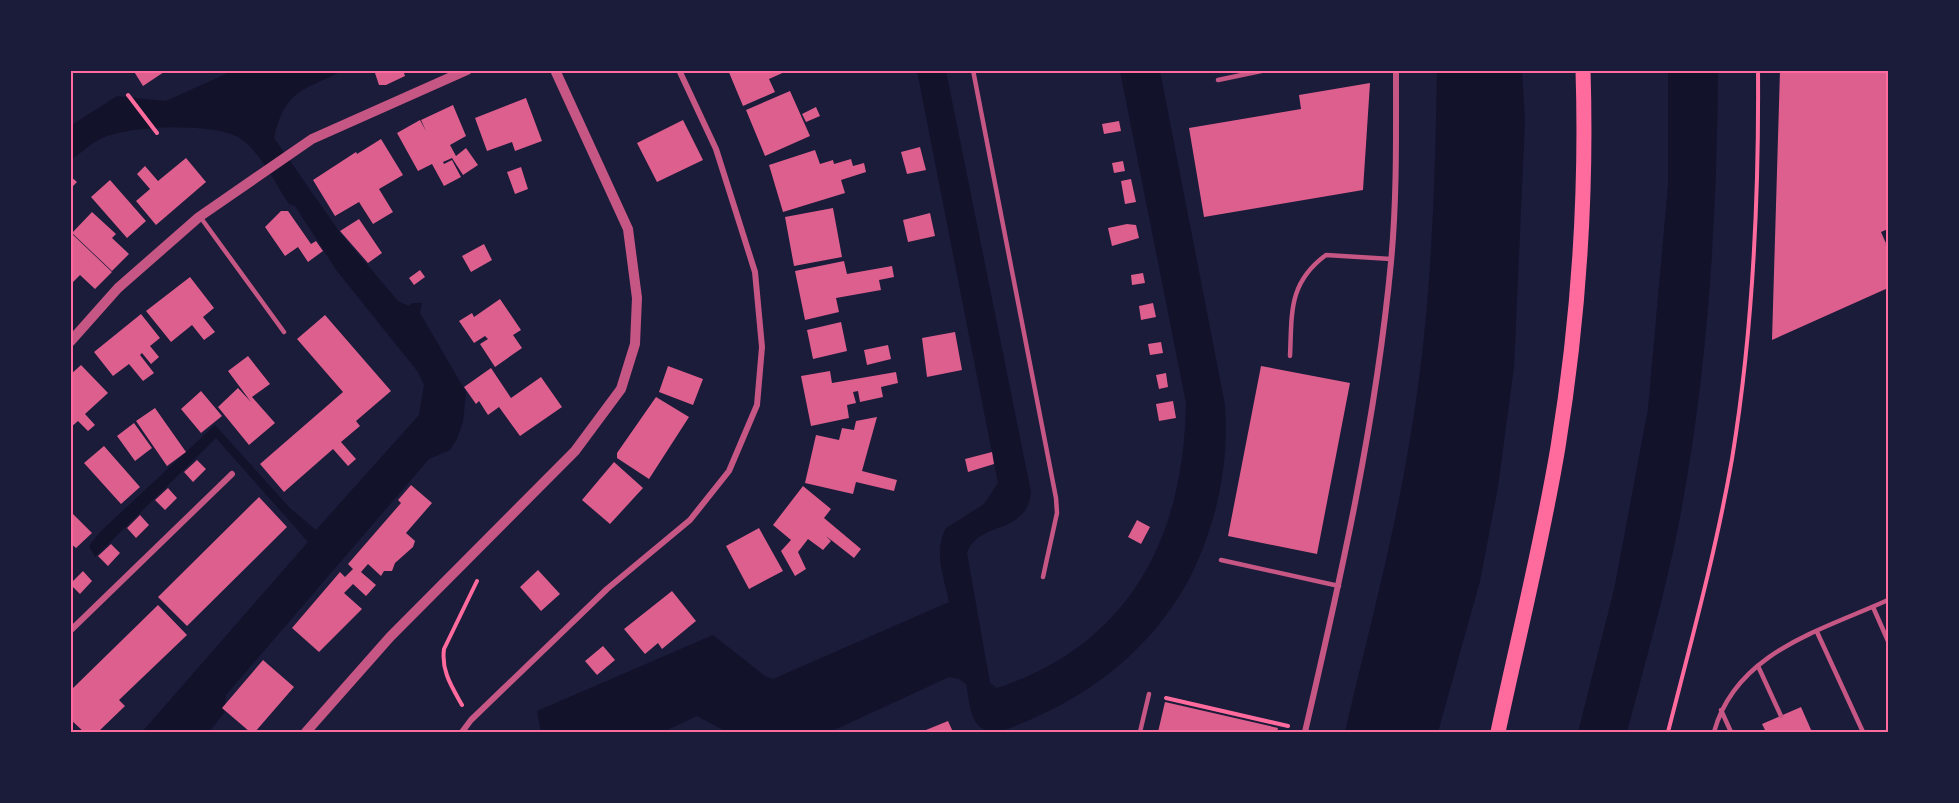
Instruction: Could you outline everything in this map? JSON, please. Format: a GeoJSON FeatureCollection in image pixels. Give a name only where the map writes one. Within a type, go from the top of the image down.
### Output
{"type":"FeatureCollection","features":[{"type":"Feature","properties":{"kind":"main road"},"geometry":{"type":"LineString","coordinates":[[1498,732],[1558,447],[1569,362],[1579,257],[1583,70]]}},
{"type":"Feature","properties":{"kind":"street"},"geometry":{"type":"LineString","coordinates":[[70,342],[118,288],[200,217],[312,139],[467,70]]}},
{"type":"Feature","properties":{"kind":"street"},"geometry":{"type":"LineString","coordinates":[[306,732],[390,637],[575,451],[621,388],[635,344],[637,298],[628,229],[555,70]]}},
{"type":"Feature","properties":{"kind":"street"},"geometry":{"type":"LineString","coordinates":[[462,732],[471,720],[607,589],[690,520],[729,471],[757,405],[762,347],[755,272],[716,149],[678,70]]}},
{"type":"Feature","properties":{"kind":"street"},"geometry":{"type":"LineString","coordinates":[[1306,731],[1339,586],[1370,426],[1391,260],[1396,70]]}},
{"type":"Feature","properties":{"kind":"street"},"geometry":{"type":"LineString","coordinates":[[70,631],[232,474]]}},
{"type":"Feature","properties":{"kind":"lane"},"geometry":{"type":"LineString","coordinates":[[973,70],[1056,498],[1056,513],[1043,577]]}},
{"type":"Feature","properties":{"kind":"lane"},"geometry":{"type":"LineString","coordinates":[[1218,80],[1266,70]]}},
{"type":"Feature","properties":{"kind":"lane"},"geometry":{"type":"LineString","coordinates":[[200,217],[284,332]]}},
{"type":"Feature","properties":{"kind":"lane"},"geometry":{"type":"LineString","coordinates":[[1290,356],[1295,294],[1301,278],[1312,265],[1326,255],[1391,260]]}},
{"type":"Feature","properties":{"kind":"lane"},"geometry":{"type":"LineString","coordinates":[[1221,560],[1339,586]]}},
{"type":"Feature","properties":{"kind":"lane"},"geometry":{"type":"LineString","coordinates":[[1714,732],[1720,709],[1729,694],[1774,652],[1888,600]]}},
{"type":"Feature","properties":{"kind":"lane"},"geometry":{"type":"LineString","coordinates":[[1873,607],[1888,642]]}},
{"type":"Feature","properties":{"kind":"lane"},"geometry":{"type":"LineString","coordinates":[[1817,632],[1863,732]]}},
{"type":"Feature","properties":{"kind":"lane"},"geometry":{"type":"LineString","coordinates":[[1758,666],[1781,716]]}},
{"type":"Feature","properties":{"kind":"lane"},"geometry":{"type":"LineString","coordinates":[[1140,732],[1149,694]]}},
{"type":"Feature","properties":{"kind":"lane"},"geometry":{"type":"LineString","coordinates":[[1720,709],[1731,732]]}},
{"type":"Feature","properties":{"kind":"path"},"geometry":{"type":"LineString","coordinates":[[1668,732],[1722,512],[1740,408],[1754,245],[1758,70]]}},
{"type":"Feature","properties":{"kind":"path"},"geometry":{"type":"LineString","coordinates":[[128,95],[157,133]]}},
{"type":"Feature","properties":{"kind":"path"},"geometry":{"type":"LineString","coordinates":[[471,720],[446,676],[442,660],[444,649],[480,574]]}},
{"type":"Feature","properties":{"kind":"path"},"geometry":{"type":"LineString","coordinates":[[1149,694],[1306,731]]}},
{"type":"Feature","properties":{"kind":"shaded area"},"geometry":{"type":"Polygon","coordinates":[[[226,71],[342,71],[297,94],[284,110],[274,138],[341,234],[398,301],[409,306],[412,303],[422,303],[420,313],[466,392],[463,422],[450,450],[429,459],[226,695],[224,713],[209,732],[142,732],[308,542],[216,438],[95,557],[89,546],[101,531],[215,425],[290,508],[316,530],[419,415],[424,385],[418,372],[337,271],[295,206],[289,204],[259,157],[236,136],[207,129],[148,128],[113,134],[100,139],[71,160],[70,126],[117,96],[166,101],[226,74],[226,71]]]}},
{"type":"Feature","properties":{"kind":"shaded area"},"geometry":{"type":"Polygon","coordinates":[[[917,71],[946,71],[1031,492],[1028,506],[1021,515],[1012,522],[981,536],[967,553],[990,683],[997,688],[1044,669],[1083,644],[1115,614],[1141,579],[1161,540],[1174,497],[1183,452],[1186,403],[1120,71],[1160,71],[1225,405],[1223,474],[1205,543],[1186,585],[1172,608],[1155,629],[1118,666],[1075,697],[1052,710],[1000,731],[988,731],[979,726],[971,709],[966,684],[959,679],[949,677],[830,732],[727,732],[697,716],[663,732],[541,732],[537,711],[713,635],[765,676],[773,679],[949,602],[940,555],[942,537],[946,528],[984,504],[998,483],[917,71]]]}},
{"type":"Feature","properties":{"kind":"shaded area"},"geometry":{"type":"Polygon","coordinates":[[[1437,71],[1522,71],[1525,121],[1514,367],[1498,487],[1480,581],[1438,732],[1345,732],[1395,517],[1416,398],[1427,305],[1435,165],[1437,71]]]}},
{"type":"Feature","properties":{"kind":"shaded area"},"geometry":{"type":"Polygon","coordinates":[[[1668,71],[1718,71],[1713,237],[1698,403],[1675,540],[1627,732],[1578,732],[1614,590],[1648,409],[1668,185],[1668,71]]]}},
{"type":"Feature","properties":{"kind":"building"},"geometry":{"type":"Polygon","coordinates":[[[133,70],[167,70],[143,86],[133,70]]]}},
{"type":"Feature","properties":{"kind":"building"},"geometry":{"type":"Polygon","coordinates":[[[374,70],[403,70],[405,76],[386,85],[379,85],[374,70]]]}},
{"type":"Feature","properties":{"kind":"building"},"geometry":{"type":"Polygon","coordinates":[[[728,70],[789,70],[769,79],[775,92],[743,106],[728,70]]]}},
{"type":"Feature","properties":{"kind":"building"},"geometry":{"type":"Polygon","coordinates":[[[1780,70],[1888,70],[1888,229],[1881,232],[1888,248],[1888,288],[1772,340],[1780,70]]]}},
{"type":"Feature","properties":{"kind":"building"},"geometry":{"type":"Polygon","coordinates":[[[1370,83],[1363,190],[1204,217],[1189,128],[1301,109],[1299,95],[1370,83]]]}},
{"type":"Feature","properties":{"kind":"building"},"geometry":{"type":"Polygon","coordinates":[[[790,91],[810,136],[765,156],[746,110],[790,91]]]}},
{"type":"Feature","properties":{"kind":"building"},"geometry":{"type":"Polygon","coordinates":[[[526,98],[542,141],[515,151],[512,142],[487,151],[475,118],[526,98]]]}},
{"type":"Feature","properties":{"kind":"building"},"geometry":{"type":"Polygon","coordinates":[[[453,105],[466,136],[450,145],[456,156],[466,148],[478,165],[463,175],[452,158],[443,162],[444,164],[452,160],[461,177],[444,186],[432,164],[418,171],[397,133],[420,120],[426,131],[421,120],[453,105]]]}},
{"type":"Feature","properties":{"kind":"building"},"geometry":{"type":"Polygon","coordinates":[[[816,107],[820,116],[806,122],[802,114],[816,107]]]}},
{"type":"Feature","properties":{"kind":"building"},"geometry":{"type":"Polygon","coordinates":[[[683,120],[703,160],[657,182],[637,143],[683,120]]]}},
{"type":"Feature","properties":{"kind":"building"},"geometry":{"type":"Polygon","coordinates":[[[1119,121],[1121,131],[1104,134],[1102,124],[1119,121]]]}},
{"type":"Feature","properties":{"kind":"building"},"geometry":{"type":"Polygon","coordinates":[[[381,139],[403,175],[379,189],[393,212],[373,224],[359,202],[335,216],[313,180],[381,139]]]}},
{"type":"Feature","properties":{"kind":"building"},"geometry":{"type":"Polygon","coordinates":[[[920,147],[926,170],[907,174],[901,152],[920,147]]]}},
{"type":"Feature","properties":{"kind":"building"},"geometry":{"type":"Polygon","coordinates":[[[815,150],[820,164],[833,160],[834,164],[851,159],[853,166],[864,163],[866,172],[841,180],[845,193],[783,212],[769,165],[815,150]]]}},
{"type":"Feature","properties":{"kind":"building"},"geometry":{"type":"Polygon","coordinates":[[[186,158],[206,182],[156,225],[136,201],[150,189],[137,174],[145,166],[158,181],[186,158]]]}},
{"type":"Feature","properties":{"kind":"building"},"geometry":{"type":"Polygon","coordinates":[[[1123,161],[1125,171],[1114,173],[1112,163],[1123,161]]]}},
{"type":"Feature","properties":{"kind":"building"},"geometry":{"type":"Polygon","coordinates":[[[521,167],[528,189],[515,194],[507,172],[521,167]]]}},
{"type":"Feature","properties":{"kind":"building"},"geometry":{"type":"Polygon","coordinates":[[[70,176],[77,182],[70,189],[70,176]]]}},
{"type":"Feature","properties":{"kind":"building"},"geometry":{"type":"Polygon","coordinates":[[[1131,179],[1136,202],[1125,204],[1121,181],[1131,179]]]}},
{"type":"Feature","properties":{"kind":"building"},"geometry":{"type":"Polygon","coordinates":[[[110,180],[146,221],[127,238],[91,197],[110,180]]]}},
{"type":"Feature","properties":{"kind":"building"},"geometry":{"type":"Polygon","coordinates":[[[833,208],[842,257],[794,266],[785,217],[833,208]]]}},
{"type":"Feature","properties":{"kind":"building"},"geometry":{"type":"Polygon","coordinates":[[[281,211],[288,211],[311,244],[316,241],[323,251],[308,262],[298,247],[285,256],[265,227],[281,211]]]}},
{"type":"Feature","properties":{"kind":"building"},"geometry":{"type":"Polygon","coordinates":[[[92,212],[116,234],[112,238],[129,254],[112,271],[72,233],[92,212]]]}},
{"type":"Feature","properties":{"kind":"building"},"geometry":{"type":"Polygon","coordinates":[[[930,213],[935,236],[908,242],[903,220],[930,213]]]}},
{"type":"Feature","properties":{"kind":"building"},"geometry":{"type":"Polygon","coordinates":[[[359,219],[382,253],[368,263],[340,231],[359,219]]]}},
{"type":"Feature","properties":{"kind":"building"},"geometry":{"type":"Polygon","coordinates":[[[1127,224],[1136,225],[1139,238],[1112,246],[1108,228],[1127,224]]]}},
{"type":"Feature","properties":{"kind":"building"},"geometry":{"type":"Polygon","coordinates":[[[70,232],[112,272],[95,289],[80,275],[70,285],[70,232]]]}},
{"type":"Feature","properties":{"kind":"building"},"geometry":{"type":"Polygon","coordinates":[[[484,244],[492,260],[471,272],[462,256],[484,244]]]}},
{"type":"Feature","properties":{"kind":"building"},"geometry":{"type":"Polygon","coordinates":[[[844,261],[847,274],[892,266],[894,277],[879,280],[881,290],[836,298],[839,312],[805,320],[795,271],[844,261]]]}},
{"type":"Feature","properties":{"kind":"building"},"geometry":{"type":"Polygon","coordinates":[[[420,270],[425,277],[414,285],[409,278],[420,270]]]}},
{"type":"Feature","properties":{"kind":"building"},"geometry":{"type":"Polygon","coordinates":[[[1143,273],[1145,283],[1132,285],[1131,275],[1143,273]]]}},
{"type":"Feature","properties":{"kind":"building"},"geometry":{"type":"Polygon","coordinates":[[[190,277],[214,308],[203,317],[215,332],[204,340],[192,325],[171,342],[146,311],[190,277]]]}},
{"type":"Feature","properties":{"kind":"building"},"geometry":{"type":"Polygon","coordinates":[[[500,299],[521,330],[513,335],[522,348],[495,367],[480,344],[488,339],[485,336],[474,343],[459,321],[472,313],[474,317],[500,299]]]}},
{"type":"Feature","properties":{"kind":"building"},"geometry":{"type":"Polygon","coordinates":[[[1153,303],[1156,317],[1141,320],[1139,306],[1153,303]]]}},
{"type":"Feature","properties":{"kind":"building"},"geometry":{"type":"Polygon","coordinates":[[[141,314],[160,338],[150,346],[159,357],[151,364],[142,353],[140,355],[154,373],[143,381],[129,364],[113,376],[94,352],[141,314]]]}},
{"type":"Feature","properties":{"kind":"building"},"geometry":{"type":"Polygon","coordinates":[[[325,315],[391,391],[356,421],[360,426],[341,442],[356,459],[348,466],[333,449],[284,492],[260,464],[343,392],[297,339],[325,315]]]}},
{"type":"Feature","properties":{"kind":"building"},"geometry":{"type":"Polygon","coordinates":[[[841,322],[847,351],[813,359],[807,330],[841,322]]]}},
{"type":"Feature","properties":{"kind":"building"},"geometry":{"type":"Polygon","coordinates":[[[955,332],[962,370],[927,377],[922,338],[955,332]]]}},
{"type":"Feature","properties":{"kind":"building"},"geometry":{"type":"Polygon","coordinates":[[[1161,342],[1163,353],[1150,355],[1148,344],[1161,342]]]}},
{"type":"Feature","properties":{"kind":"building"},"geometry":{"type":"Polygon","coordinates":[[[888,345],[891,359],[867,365],[864,350],[888,345]]]}},
{"type":"Feature","properties":{"kind":"building"},"geometry":{"type":"Polygon","coordinates":[[[248,356],[270,384],[252,397],[275,423],[249,445],[218,407],[238,388],[251,402],[228,371],[248,356]]]}},
{"type":"Feature","properties":{"kind":"building"},"geometry":{"type":"Polygon","coordinates":[[[81,365],[108,393],[85,414],[95,425],[88,431],[78,421],[70,428],[70,375],[81,365]]]}},
{"type":"Feature","properties":{"kind":"building"},"geometry":{"type":"Polygon","coordinates":[[[668,366],[703,379],[693,405],[659,392],[668,366]]]}},
{"type":"Feature","properties":{"kind":"building"},"geometry":{"type":"Polygon","coordinates":[[[1261,366],[1350,383],[1317,554],[1228,536],[1261,366]]]}},
{"type":"Feature","properties":{"kind":"building"},"geometry":{"type":"Polygon","coordinates":[[[491,368],[511,398],[541,377],[562,407],[520,436],[499,407],[488,415],[479,401],[476,404],[464,387],[491,368]]]}},
{"type":"Feature","properties":{"kind":"building"},"geometry":{"type":"Polygon","coordinates":[[[830,371],[832,383],[896,372],[898,383],[881,387],[883,397],[860,402],[858,391],[853,392],[856,403],[847,405],[849,418],[811,426],[801,376],[830,371]]]}},
{"type":"Feature","properties":{"kind":"building"},"geometry":{"type":"Polygon","coordinates":[[[1166,373],[1168,387],[1159,389],[1156,375],[1166,373]]]}},
{"type":"Feature","properties":{"kind":"building"},"geometry":{"type":"Polygon","coordinates":[[[201,391],[222,416],[201,433],[181,409],[201,391]]]}},
{"type":"Feature","properties":{"kind":"building"},"geometry":{"type":"Polygon","coordinates":[[[656,397],[689,417],[649,479],[617,458],[617,453],[656,397]]]}},
{"type":"Feature","properties":{"kind":"building"},"geometry":{"type":"Polygon","coordinates":[[[1173,401],[1176,418],[1159,421],[1156,404],[1173,401]]]}},
{"type":"Feature","properties":{"kind":"building"},"geometry":{"type":"Polygon","coordinates":[[[155,408],[186,452],[167,466],[136,421],[155,408]]]}},
{"type":"Feature","properties":{"kind":"building"},"geometry":{"type":"Polygon","coordinates":[[[877,417],[862,471],[897,480],[894,491],[856,482],[853,494],[805,483],[816,435],[839,440],[842,428],[854,430],[856,421],[877,417]]]}},
{"type":"Feature","properties":{"kind":"building"},"geometry":{"type":"Polygon","coordinates":[[[134,423],[152,448],[135,461],[117,436],[134,423]]]}},
{"type":"Feature","properties":{"kind":"building"},"geometry":{"type":"Polygon","coordinates":[[[104,446],[140,487],[121,504],[84,463],[104,446]]]}},
{"type":"Feature","properties":{"kind":"building"},"geometry":{"type":"Polygon","coordinates":[[[992,452],[994,464],[968,472],[965,459],[992,452]]]}},
{"type":"Feature","properties":{"kind":"building"},"geometry":{"type":"Polygon","coordinates":[[[197,460],[206,469],[193,482],[184,472],[197,460]]]}},
{"type":"Feature","properties":{"kind":"building"},"geometry":{"type":"Polygon","coordinates":[[[614,462],[643,488],[610,524],[582,500],[614,462]]]}},
{"type":"Feature","properties":{"kind":"building"},"geometry":{"type":"Polygon","coordinates":[[[411,485],[432,503],[406,533],[415,541],[413,547],[395,563],[392,571],[384,571],[381,576],[368,564],[361,572],[376,585],[366,596],[353,584],[344,593],[362,609],[319,652],[292,628],[340,572],[345,577],[353,569],[348,564],[401,503],[398,500],[411,485]]]}},
{"type":"Feature","properties":{"kind":"building"},"geometry":{"type":"Polygon","coordinates":[[[803,486],[831,509],[824,518],[861,549],[854,558],[826,536],[831,541],[823,550],[808,539],[798,552],[806,569],[795,576],[781,551],[791,540],[773,525],[803,486]]]}},
{"type":"Feature","properties":{"kind":"building"},"geometry":{"type":"Polygon","coordinates":[[[168,488],[177,498],[165,510],[155,500],[168,488]]]}},
{"type":"Feature","properties":{"kind":"building"},"geometry":{"type":"Polygon","coordinates":[[[259,497],[287,527],[187,626],[158,597],[259,497]]]}},
{"type":"Feature","properties":{"kind":"building"},"geometry":{"type":"Polygon","coordinates":[[[70,511],[92,533],[76,548],[70,543],[70,511]]]}},
{"type":"Feature","properties":{"kind":"building"},"geometry":{"type":"Polygon","coordinates":[[[140,515],[149,525],[136,538],[127,528],[140,515]]]}},
{"type":"Feature","properties":{"kind":"building"},"geometry":{"type":"Polygon","coordinates":[[[1137,520],[1150,527],[1141,544],[1128,537],[1137,520]]]}},
{"type":"Feature","properties":{"kind":"building"},"geometry":{"type":"Polygon","coordinates":[[[759,528],[783,571],[749,589],[726,546],[759,528]]]}},
{"type":"Feature","properties":{"kind":"building"},"geometry":{"type":"Polygon","coordinates":[[[111,544],[120,553],[108,566],[98,556],[111,544]]]}},
{"type":"Feature","properties":{"kind":"building"},"geometry":{"type":"Polygon","coordinates":[[[538,570],[560,594],[541,611],[520,587],[538,570]]]}},
{"type":"Feature","properties":{"kind":"building"},"geometry":{"type":"Polygon","coordinates":[[[83,571],[92,581],[80,594],[70,584],[83,571]]]}},
{"type":"Feature","properties":{"kind":"building"},"geometry":{"type":"Polygon","coordinates":[[[672,591],[696,621],[662,649],[658,643],[645,654],[624,629],[672,591]]]}},
{"type":"Feature","properties":{"kind":"building"},"geometry":{"type":"Polygon","coordinates":[[[158,605],[187,635],[119,700],[125,706],[98,732],[84,732],[70,719],[70,691],[158,605]]]}},
{"type":"Feature","properties":{"kind":"building"},"geometry":{"type":"Polygon","coordinates":[[[603,646],[615,660],[597,675],[585,661],[603,646]]]}},
{"type":"Feature","properties":{"kind":"building"},"geometry":{"type":"Polygon","coordinates":[[[263,660],[294,687],[255,732],[250,732],[222,708],[263,660]]]}},
{"type":"Feature","properties":{"kind":"building"},"geometry":{"type":"Polygon","coordinates":[[[1165,702],[1278,728],[1277,732],[1158,732],[1165,702]]]}},
{"type":"Feature","properties":{"kind":"building"},"geometry":{"type":"Polygon","coordinates":[[[1801,707],[1812,732],[1766,732],[1762,724],[1801,707]]]}},
{"type":"Feature","properties":{"kind":"building"},"geometry":{"type":"Polygon","coordinates":[[[948,721],[953,732],[921,732],[948,721]]]}}]}
